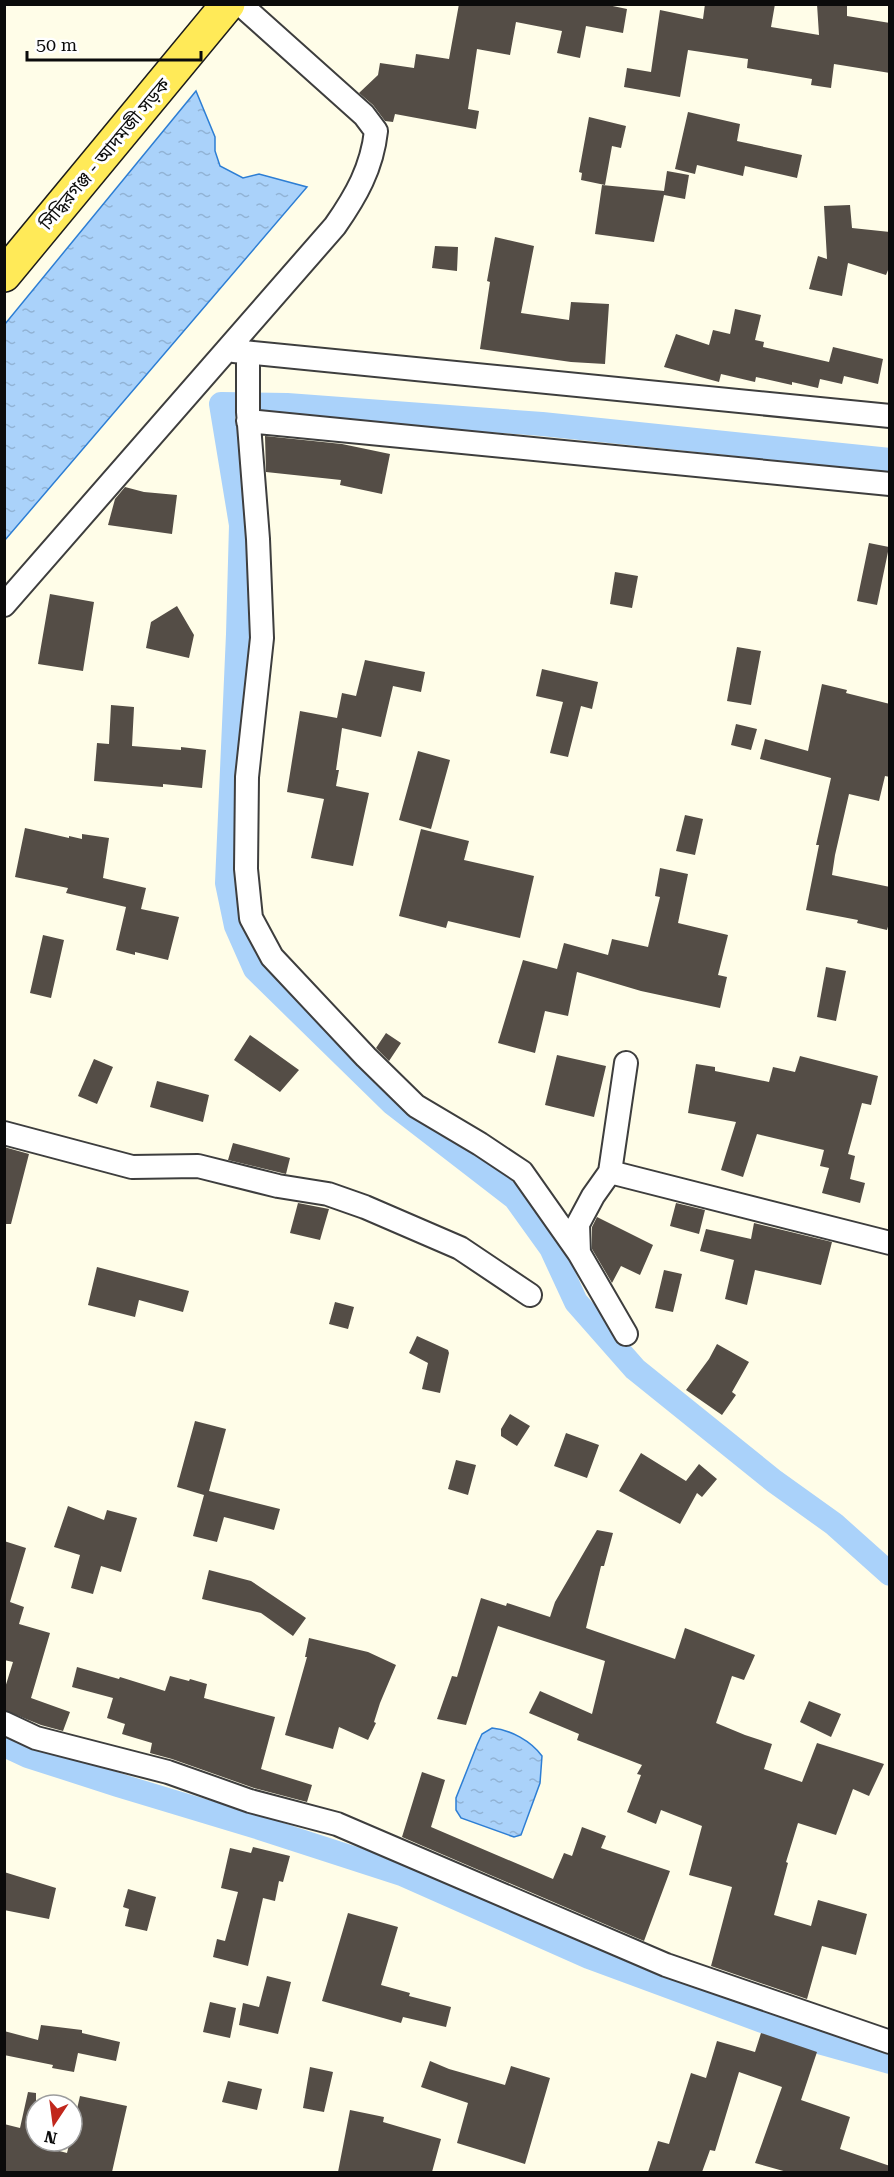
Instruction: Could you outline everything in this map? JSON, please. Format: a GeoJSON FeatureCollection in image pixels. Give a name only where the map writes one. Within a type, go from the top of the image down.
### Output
{"type":"FeatureCollection","features":[{"type":"Feature","properties":{"kind":"main road","name":"সিদ্ধিরগঞ্জ - আদমজী সড়ক"},"geometry":{"type":"LineString","coordinates":[[4,275],[228,4]]}},
{"type":"Feature","properties":{"kind":"street"},"geometry":{"type":"LineString","coordinates":[[4,605],[238,352],[352,202],[366,174],[374,151],[376,131],[364,115],[240,4]]}},
{"type":"Feature","properties":{"kind":"street"},"geometry":{"type":"LineString","coordinates":[[238,352],[248,379],[248,417],[258,539],[262,638],[247,777],[246,869],[251,918],[272,957],[358,1049],[416,1106],[522,1172],[579,1253],[626,1334]]}},
{"type":"Feature","properties":{"kind":"street"},"geometry":{"type":"LineString","coordinates":[[238,352],[890,416]]}},
{"type":"Feature","properties":{"kind":"street"},"geometry":{"type":"LineString","coordinates":[[248,417],[890,484]]}},
{"type":"Feature","properties":{"kind":"street"},"geometry":{"type":"LineString","coordinates":[[579,1253],[578,1224],[593,1196],[610,1172],[626,1063]]}},
{"type":"Feature","properties":{"kind":"street"},"geometry":{"type":"LineString","coordinates":[[4,1133],[132,1167],[198,1166],[278,1186],[328,1194],[365,1207],[460,1248],[530,1295]]}},
{"type":"Feature","properties":{"kind":"street"},"geometry":{"type":"LineString","coordinates":[[610,1172],[890,1243]]}},
{"type":"Feature","properties":{"kind":"street"},"geometry":{"type":"LineString","coordinates":[[4,1723],[36,1738],[168,1772],[250,1801],[337,1824],[666,1965],[890,2042]]}},
{"type":"Feature","properties":{"kind":"water"},"geometry":{"type":"Polygon","coordinates":[[[196,91],[215,137],[215,151],[220,166],[243,178],[259,174],[307,187],[5,540],[5,324],[196,91]]]}},
{"type":"Feature","properties":{"kind":"water"},"geometry":{"type":"Polygon","coordinates":[[[492,1728],[520,1737],[542,1756],[540,1783],[521,1835],[514,1837],[461,1818],[456,1810],[456,1798],[477,1745],[482,1734],[492,1728]]]}},
{"type":"Feature","properties":{"kind":"building"},"geometry":{"type":"Polygon","coordinates":[[[459,4],[603,4],[627,9],[623,33],[586,26],[580,58],[557,53],[562,31],[516,22],[510,55],[477,49],[468,109],[479,111],[476,129],[395,114],[393,122],[385,121],[373,105],[359,93],[378,75],[380,63],[414,68],[416,54],[449,59],[459,4]]]}},
{"type":"Feature","properties":{"kind":"building"},"geometry":{"type":"Polygon","coordinates":[[[705,4],[775,4],[771,27],[819,35],[817,4],[847,4],[847,16],[890,23],[890,73],[834,64],[831,88],[811,85],[812,79],[747,68],[748,59],[688,50],[680,97],[624,87],[627,68],[651,72],[660,10],[703,19],[705,4]]]}},
{"type":"Feature","properties":{"kind":"building"},"geometry":{"type":"Polygon","coordinates":[[[688,112],[740,124],[737,141],[802,155],[797,178],[745,166],[743,176],[697,165],[695,174],[675,169],[688,112]]]}},
{"type":"Feature","properties":{"kind":"building"},"geometry":{"type":"Polygon","coordinates":[[[589,117],[626,126],[621,148],[612,146],[605,185],[581,180],[582,173],[579,172],[589,117]]]}},
{"type":"Feature","properties":{"kind":"building"},"geometry":{"type":"Polygon","coordinates":[[[667,171],[689,175],[685,199],[664,195],[654,242],[595,234],[602,185],[664,191],[667,171]]]}},
{"type":"Feature","properties":{"kind":"building"},"geometry":{"type":"Polygon","coordinates":[[[850,205],[852,228],[890,232],[890,265],[886,275],[848,263],[842,296],[809,289],[818,256],[827,259],[824,206],[850,205]]]}},
{"type":"Feature","properties":{"kind":"building"},"geometry":{"type":"Polygon","coordinates":[[[495,237],[534,246],[521,313],[569,320],[571,302],[609,304],[605,364],[571,362],[480,349],[490,282],[487,281],[495,237]]]}},
{"type":"Feature","properties":{"kind":"building"},"geometry":{"type":"Polygon","coordinates":[[[435,246],[458,247],[457,271],[432,268],[435,246]]]}},
{"type":"Feature","properties":{"kind":"building"},"geometry":{"type":"Polygon","coordinates":[[[735,309],[761,315],[755,340],[764,342],[763,347],[829,362],[833,347],[883,359],[878,384],[844,376],[842,384],[820,379],[818,388],[756,377],[755,382],[721,374],[719,382],[664,367],[676,334],[709,345],[713,330],[730,334],[735,309]]]}},
{"type":"Feature","properties":{"kind":"building"},"geometry":{"type":"Polygon","coordinates":[[[265,436],[342,444],[390,454],[382,494],[340,485],[341,480],[266,472],[265,436]]]}},
{"type":"Feature","properties":{"kind":"building"},"geometry":{"type":"Polygon","coordinates":[[[125,487],[144,492],[177,495],[172,534],[108,525],[115,499],[125,487]]]}},
{"type":"Feature","properties":{"kind":"building"},"geometry":{"type":"Polygon","coordinates":[[[869,543],[889,547],[877,605],[857,601],[869,543]]]}},
{"type":"Feature","properties":{"kind":"building"},"geometry":{"type":"Polygon","coordinates":[[[615,572],[638,576],[632,608],[610,604],[615,572]]]}},
{"type":"Feature","properties":{"kind":"building"},"geometry":{"type":"Polygon","coordinates":[[[50,594],[94,602],[83,671],[38,664],[50,594]]]}},
{"type":"Feature","properties":{"kind":"building"},"geometry":{"type":"Polygon","coordinates":[[[177,606],[194,635],[189,658],[146,648],[151,622],[177,606]]]}},
{"type":"Feature","properties":{"kind":"building"},"geometry":{"type":"Polygon","coordinates":[[[737,647],[761,651],[751,705],[727,701],[737,647]]]}},
{"type":"Feature","properties":{"kind":"building"},"geometry":{"type":"Polygon","coordinates":[[[365,660],[425,672],[421,692],[393,686],[381,737],[342,728],[336,786],[369,793],[353,866],[311,858],[324,799],[287,792],[300,711],[337,718],[342,693],[356,696],[365,660]]]}},
{"type":"Feature","properties":{"kind":"building"},"geometry":{"type":"Polygon","coordinates":[[[542,669],[598,682],[592,709],[581,706],[568,757],[550,753],[563,702],[536,696],[542,669]]]}},
{"type":"Feature","properties":{"kind":"building"},"geometry":{"type":"Polygon","coordinates":[[[822,684],[847,690],[846,693],[890,704],[890,777],[885,776],[879,801],[849,794],[832,875],[890,887],[890,920],[887,930],[857,923],[858,920],[806,910],[819,845],[816,845],[831,778],[760,759],[765,739],[808,751],[822,684]]]}},
{"type":"Feature","properties":{"kind":"building"},"geometry":{"type":"Polygon","coordinates":[[[111,705],[134,707],[132,746],[206,750],[202,788],[94,781],[97,743],[109,744],[111,705]]]}},
{"type":"Feature","properties":{"kind":"building"},"geometry":{"type":"Polygon","coordinates":[[[736,724],[757,729],[751,750],[731,745],[736,724]]]}},
{"type":"Feature","properties":{"kind":"building"},"geometry":{"type":"Polygon","coordinates":[[[418,751],[450,760],[431,829],[399,820],[418,751]]]}},
{"type":"Feature","properties":{"kind":"building"},"geometry":{"type":"Polygon","coordinates":[[[685,815],[703,819],[695,855],[676,851],[685,815]]]}},
{"type":"Feature","properties":{"kind":"building"},"geometry":{"type":"Polygon","coordinates":[[[25,828],[69,838],[69,836],[82,839],[82,834],[109,838],[103,878],[146,888],[141,909],[179,917],[168,960],[116,950],[126,907],[66,893],[68,888],[15,877],[25,828]]]}},
{"type":"Feature","properties":{"kind":"building"},"geometry":{"type":"Polygon","coordinates":[[[421,829],[469,841],[464,860],[534,876],[520,938],[448,921],[446,928],[399,916],[421,829]]]}},
{"type":"Feature","properties":{"kind":"building"},"geometry":{"type":"Polygon","coordinates":[[[660,868],[688,874],[678,923],[728,935],[718,975],[727,977],[720,1008],[641,991],[577,972],[568,1016],[545,1011],[535,1053],[498,1043],[523,960],[557,969],[564,943],[608,955],[612,939],[648,947],[660,897],[655,896],[660,868]]]}},
{"type":"Feature","properties":{"kind":"building"},"geometry":{"type":"Polygon","coordinates":[[[43,935],[64,940],[51,998],[30,993],[43,935]]]}},
{"type":"Feature","properties":{"kind":"building"},"geometry":{"type":"Polygon","coordinates":[[[826,967],[846,971],[836,1021],[817,1017],[826,967]]]}},
{"type":"Feature","properties":{"kind":"building"},"geometry":{"type":"Polygon","coordinates":[[[386,1033],[401,1043],[389,1061],[376,1048],[386,1033]]]}},
{"type":"Feature","properties":{"kind":"building"},"geometry":{"type":"Polygon","coordinates":[[[250,1035],[299,1070],[280,1092],[234,1060],[250,1035]]]}},
{"type":"Feature","properties":{"kind":"building"},"geometry":{"type":"Polygon","coordinates":[[[557,1055],[606,1066],[594,1117],[545,1105],[557,1055]]]}},
{"type":"Feature","properties":{"kind":"building"},"geometry":{"type":"Polygon","coordinates":[[[800,1056],[878,1076],[871,1105],[862,1103],[848,1154],[855,1156],[850,1179],[865,1183],[860,1203],[822,1193],[829,1168],[820,1166],[824,1150],[757,1134],[743,1177],[721,1170],[736,1122],[688,1113],[696,1064],[715,1067],[715,1071],[769,1082],[773,1067],[795,1072],[800,1056]]]}},
{"type":"Feature","properties":{"kind":"building"},"geometry":{"type":"Polygon","coordinates":[[[94,1059],[113,1067],[97,1104],[78,1096],[94,1059]]]}},
{"type":"Feature","properties":{"kind":"building"},"geometry":{"type":"Polygon","coordinates":[[[157,1081],[209,1095],[203,1122],[150,1107],[157,1081]]]}},
{"type":"Feature","properties":{"kind":"building"},"geometry":{"type":"Polygon","coordinates":[[[233,1143],[290,1158],[286,1174],[228,1160],[233,1143]]]}},
{"type":"Feature","properties":{"kind":"building"},"geometry":{"type":"Polygon","coordinates":[[[4,1147],[29,1154],[11,1224],[4,1224],[4,1147]]]}},
{"type":"Feature","properties":{"kind":"building"},"geometry":{"type":"Polygon","coordinates":[[[298,1203],[329,1209],[320,1240],[290,1233],[298,1203]]]}},
{"type":"Feature","properties":{"kind":"building"},"geometry":{"type":"Polygon","coordinates":[[[676,1203],[705,1210],[699,1234],[670,1226],[676,1203]]]}},
{"type":"Feature","properties":{"kind":"building"},"geometry":{"type":"Polygon","coordinates":[[[597,1217],[653,1245],[640,1275],[621,1266],[612,1283],[592,1249],[592,1227],[597,1217]]]}},
{"type":"Feature","properties":{"kind":"building"},"geometry":{"type":"Polygon","coordinates":[[[754,1223],[832,1242],[821,1285],[755,1270],[747,1305],[725,1299],[734,1260],[700,1251],[706,1229],[751,1239],[754,1223]]]}},
{"type":"Feature","properties":{"kind":"building"},"geometry":{"type":"Polygon","coordinates":[[[97,1267],[189,1291],[183,1312],[139,1300],[135,1317],[88,1305],[97,1267]]]}},
{"type":"Feature","properties":{"kind":"building"},"geometry":{"type":"Polygon","coordinates":[[[664,1270],[682,1274],[673,1312],[655,1308],[664,1270]]]}},
{"type":"Feature","properties":{"kind":"building"},"geometry":{"type":"Polygon","coordinates":[[[335,1302],[354,1307],[348,1329],[329,1324],[335,1302]]]}},
{"type":"Feature","properties":{"kind":"building"},"geometry":{"type":"Polygon","coordinates":[[[417,1336],[448,1350],[440,1393],[422,1389],[428,1363],[409,1353],[417,1336]]]}},
{"type":"Feature","properties":{"kind":"building"},"geometry":{"type":"Polygon","coordinates":[[[717,1344],[749,1362],[732,1392],[736,1395],[722,1415],[686,1390],[717,1344]]]}},
{"type":"Feature","properties":{"kind":"building"},"geometry":{"type":"Polygon","coordinates":[[[510,1414],[530,1426],[517,1446],[501,1436],[501,1429],[510,1414]]]}},
{"type":"Feature","properties":{"kind":"building"},"geometry":{"type":"Polygon","coordinates":[[[195,1421],[226,1429],[209,1491],[280,1509],[274,1530],[224,1517],[217,1542],[193,1536],[204,1495],[177,1487],[195,1421]]]}},
{"type":"Feature","properties":{"kind":"building"},"geometry":{"type":"Polygon","coordinates":[[[566,1433],[599,1445],[587,1478],[554,1466],[566,1433]]]}},
{"type":"Feature","properties":{"kind":"building"},"geometry":{"type":"Polygon","coordinates":[[[641,1453],[686,1481],[699,1464],[717,1479],[702,1497],[697,1493],[680,1524],[619,1491],[641,1453]]]}},
{"type":"Feature","properties":{"kind":"building"},"geometry":{"type":"Polygon","coordinates":[[[456,1460],[476,1465],[468,1495],[448,1489],[456,1460]]]}},
{"type":"Feature","properties":{"kind":"building"},"geometry":{"type":"Polygon","coordinates":[[[68,1506],[104,1520],[107,1510],[137,1518],[121,1572],[101,1566],[93,1594],[71,1588],[80,1555],[54,1547],[68,1506]]]}},
{"type":"Feature","properties":{"kind":"building"},"geometry":{"type":"Polygon","coordinates":[[[597,1530],[613,1533],[604,1566],[601,1566],[586,1628],[675,1659],[685,1628],[755,1655],[744,1680],[732,1676],[716,1723],[772,1744],[764,1769],[802,1782],[817,1743],[884,1764],[869,1796],[853,1789],[836,1835],[798,1823],[774,1915],[811,1926],[818,1900],[867,1914],[856,1955],[822,1946],[807,1999],[711,1966],[732,1887],[689,1875],[702,1826],[661,1810],[656,1824],[627,1812],[641,1775],[637,1774],[642,1765],[577,1740],[579,1734],[529,1713],[540,1691],[592,1714],[605,1661],[498,1626],[466,1725],[437,1719],[452,1676],[457,1677],[481,1598],[506,1606],[507,1603],[550,1617],[555,1602],[597,1530]]]}},
{"type":"Feature","properties":{"kind":"building"},"geometry":{"type":"Polygon","coordinates":[[[4,1541],[26,1548],[10,1602],[24,1607],[19,1624],[50,1633],[31,1698],[70,1712],[63,1731],[4,1710],[4,1691],[13,1662],[4,1660],[4,1541]]]}},
{"type":"Feature","properties":{"kind":"building"},"geometry":{"type":"Polygon","coordinates":[[[209,1570],[251,1581],[306,1618],[293,1636],[261,1613],[202,1599],[209,1570]]]}},
{"type":"Feature","properties":{"kind":"building"},"geometry":{"type":"Polygon","coordinates":[[[309,1638],[368,1652],[396,1665],[368,1740],[339,1727],[333,1749],[285,1735],[307,1657],[305,1657],[309,1638]]]}},
{"type":"Feature","properties":{"kind":"building"},"geometry":{"type":"Polygon","coordinates":[[[77,1667],[165,1691],[170,1676],[189,1681],[190,1679],[207,1684],[204,1698],[275,1717],[261,1769],[312,1785],[307,1802],[254,1788],[150,1753],[152,1743],[122,1734],[125,1724],[107,1718],[113,1698],[72,1687],[77,1667]]]}},
{"type":"Feature","properties":{"kind":"building"},"geometry":{"type":"Polygon","coordinates":[[[809,1701],[841,1714],[831,1737],[800,1722],[809,1701]]]}},
{"type":"Feature","properties":{"kind":"building"},"geometry":{"type":"Polygon","coordinates":[[[422,1772],[445,1780],[431,1827],[553,1879],[564,1853],[572,1856],[582,1827],[606,1836],[601,1848],[670,1871],[644,1941],[402,1837],[422,1772]]]}},
{"type":"Feature","properties":{"kind":"building"},"geometry":{"type":"Polygon","coordinates":[[[253,1847],[290,1856],[283,1882],[279,1881],[275,1901],[263,1898],[248,1966],[213,1957],[217,1939],[225,1941],[238,1892],[221,1888],[230,1848],[251,1853],[253,1847]]]}},
{"type":"Feature","properties":{"kind":"building"},"geometry":{"type":"Polygon","coordinates":[[[4,1872],[56,1888],[49,1919],[4,1910],[4,1872]]]}},
{"type":"Feature","properties":{"kind":"building"},"geometry":{"type":"Polygon","coordinates":[[[128,1889],[156,1897],[147,1931],[125,1926],[129,1909],[123,1907],[128,1889]]]}},
{"type":"Feature","properties":{"kind":"building"},"geometry":{"type":"Polygon","coordinates":[[[348,1913],[398,1927],[381,1985],[410,1993],[409,1996],[451,2007],[446,2027],[403,2017],[401,2023],[322,2001],[348,1913]]]}},
{"type":"Feature","properties":{"kind":"building"},"geometry":{"type":"Polygon","coordinates":[[[267,1976],[291,1982],[278,2034],[239,2025],[243,2003],[259,2007],[267,1976]]]}},
{"type":"Feature","properties":{"kind":"building"},"geometry":{"type":"Polygon","coordinates":[[[210,2002],[236,2008],[230,2038],[203,2032],[210,2002]]]}},
{"type":"Feature","properties":{"kind":"building"},"geometry":{"type":"Polygon","coordinates":[[[41,2025],[82,2030],[82,2033],[120,2042],[116,2061],[78,2053],[74,2072],[52,2068],[53,2065],[4,2055],[4,2031],[38,2040],[41,2025]]]}},
{"type":"Feature","properties":{"kind":"building"},"geometry":{"type":"Polygon","coordinates":[[[761,2033],[817,2052],[801,2100],[850,2117],[840,2149],[890,2166],[890,2172],[787,2172],[755,2163],[782,2087],[739,2072],[715,2151],[710,2150],[702,2172],[648,2172],[658,2141],[669,2144],[691,2073],[706,2078],[717,2041],[755,2052],[761,2033]]]}},
{"type":"Feature","properties":{"kind":"building"},"geometry":{"type":"Polygon","coordinates":[[[430,2061],[449,2069],[505,2085],[511,2066],[550,2078],[525,2164],[457,2143],[468,2103],[421,2087],[430,2061]]]}},
{"type":"Feature","properties":{"kind":"building"},"geometry":{"type":"Polygon","coordinates":[[[310,2067],[333,2072],[324,2112],[303,2108],[310,2067]]]}},
{"type":"Feature","properties":{"kind":"building"},"geometry":{"type":"Polygon","coordinates":[[[228,2081],[262,2089],[257,2110],[222,2102],[228,2081]]]}},
{"type":"Feature","properties":{"kind":"building"},"geometry":{"type":"Polygon","coordinates":[[[84,2097],[127,2106],[112,2172],[4,2172],[4,2124],[20,2128],[24,2110],[24,2153],[84,2153],[84,2097]]]}},
{"type":"Feature","properties":{"kind":"building"},"geometry":{"type":"Polygon","coordinates":[[[350,2110],[384,2117],[383,2122],[441,2139],[432,2172],[338,2172],[350,2110]]]}},
{"type":"Feature","properties":{"kind":"waterway"},"geometry":{"type":"LineString","coordinates":[[890,460],[542,424],[287,405],[221,404],[241,525],[227,883],[236,926],[255,969],[392,1103],[515,1198],[551,1248],[576,1302],[635,1369],[774,1481],[834,1524],[890,1574]]}},
{"type":"Feature","properties":{"kind":"waterway"},"geometry":{"type":"LineString","coordinates":[[4,1745],[28,1756],[402,1874],[589,1957],[822,2043],[890,2062]]}}]}
